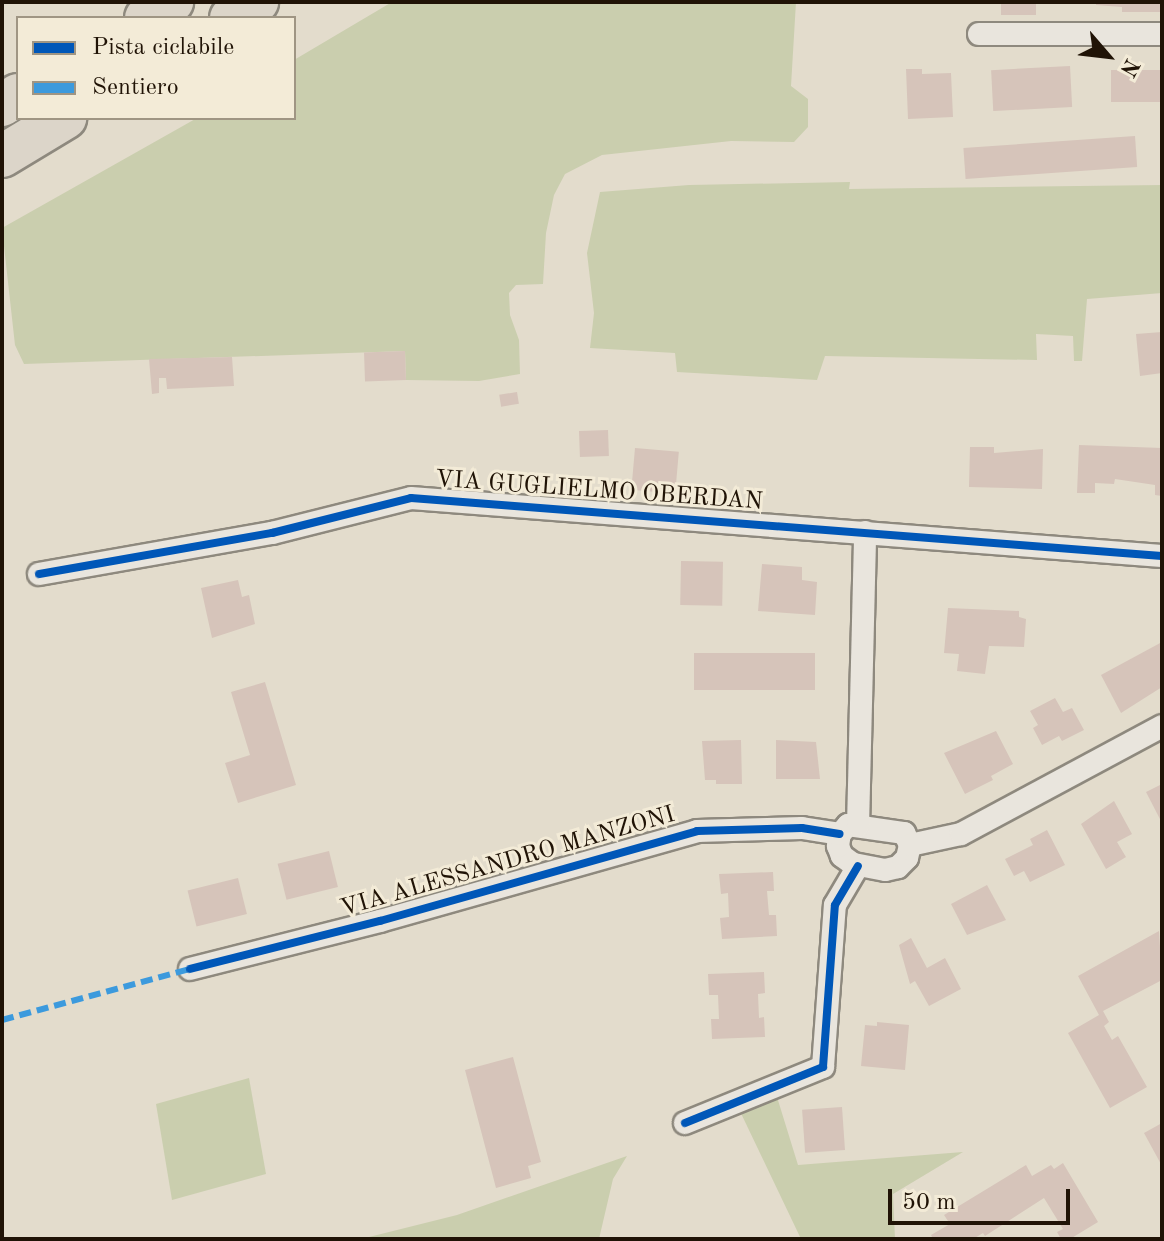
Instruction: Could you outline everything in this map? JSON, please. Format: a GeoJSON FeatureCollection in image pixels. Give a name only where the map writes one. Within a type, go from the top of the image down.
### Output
{"type":"FeatureCollection","features":[{"type":"Feature","properties":{"kind":"highway"},"geometry":{"type":"LineString","coordinates":[[149,16],[172,2]]}},
{"type":"Feature","properties":{"kind":"highway"},"geometry":{"type":"LineString","coordinates":[[234,16],[257,2]]}},
{"type":"Feature","properties":{"kind":"highway"},"geometry":{"type":"LineString","coordinates":[[2,156],[62,120]]}},
{"type":"Feature","properties":{"kind":"street"},"geometry":{"type":"LineString","coordinates":[[979,34],[1162,34]]}},
{"type":"Feature","properties":{"kind":"street","name":"VIA GUGLIELMO OBERDAN"},"geometry":{"type":"LineString","coordinates":[[39,574],[272,533],[411,498],[1162,556]]}},
{"type":"Feature","properties":{"kind":"street"},"geometry":{"type":"LineString","coordinates":[[865,532],[849,830],[839,852],[858,866],[885,870],[898,867],[907,858],[910,845],[961,834],[1162,726]]}},
{"type":"Feature","properties":{"kind":"street","name":"VIA ALESSANDRO MANZONI"},"geometry":{"type":"LineString","coordinates":[[190,969],[380,921],[697,831],[802,828],[902,832],[910,845]]}},
{"type":"Feature","properties":{"kind":"street"},"geometry":{"type":"LineString","coordinates":[[685,1123],[823,1067],[835,905],[858,866]]}},
{"type":"Feature","properties":{"kind":"green space"},"geometry":{"type":"Polygon","coordinates":[[[392,2],[796,2],[791,86],[808,99],[808,127],[794,142],[731,141],[602,155],[565,174],[554,195],[546,233],[543,284],[516,285],[509,293],[510,315],[519,340],[520,374],[479,381],[406,380],[405,351],[24,364],[15,345],[2,228],[193,120],[296,120],[296,59],[392,2]]]}},
{"type":"Feature","properties":{"kind":"green space"},"geometry":{"type":"Polygon","coordinates":[[[850,182],[849,189],[1162,185],[1162,293],[1087,299],[1082,361],[1074,361],[1073,336],[1036,334],[1037,360],[825,356],[817,380],[677,372],[675,353],[590,348],[594,313],[587,253],[600,192],[689,185],[850,182]]]}},
{"type":"Feature","properties":{"kind":"green space"},"geometry":{"type":"Polygon","coordinates":[[[249,1078],[266,1174],[172,1200],[156,1104],[249,1078]]]}},
{"type":"Feature","properties":{"kind":"green space"},"geometry":{"type":"Polygon","coordinates":[[[777,1097],[798,1165],[963,1152],[893,1194],[895,1239],[801,1239],[737,1105],[777,1097]]]}},
{"type":"Feature","properties":{"kind":"green space"},"geometry":{"type":"Polygon","coordinates":[[[627,1156],[613,1179],[599,1239],[361,1239],[457,1215],[627,1156]]]}},
{"type":"Feature","properties":{"kind":"building"},"geometry":{"type":"Polygon","coordinates":[[[1001,2],[1036,2],[1036,15],[1001,15],[1001,2]]]}},
{"type":"Feature","properties":{"kind":"building"},"geometry":{"type":"Polygon","coordinates":[[[1096,2],[1162,2],[1162,12],[1122,12],[1122,7],[1096,5],[1096,2]]]}},
{"type":"Feature","properties":{"kind":"building"},"geometry":{"type":"Polygon","coordinates":[[[1070,66],[1072,107],[993,111],[991,70],[1070,66]]]}},
{"type":"Feature","properties":{"kind":"building"},"geometry":{"type":"Polygon","coordinates":[[[906,69],[922,69],[922,74],[951,73],[953,117],[908,119],[906,69]]]}},
{"type":"Feature","properties":{"kind":"building"},"geometry":{"type":"Polygon","coordinates":[[[1111,70],[1162,70],[1162,102],[1111,102],[1111,70]]]}},
{"type":"Feature","properties":{"kind":"building"},"geometry":{"type":"Polygon","coordinates":[[[1135,136],[1137,167],[966,179],[963,148],[1135,136]]]}},
{"type":"Feature","properties":{"kind":"building"},"geometry":{"type":"Polygon","coordinates":[[[1162,332],[1162,373],[1140,376],[1136,334],[1162,332]]]}},
{"type":"Feature","properties":{"kind":"building"},"geometry":{"type":"Polygon","coordinates":[[[405,351],[406,380],[365,381],[364,352],[405,351]]]}},
{"type":"Feature","properties":{"kind":"building"},"geometry":{"type":"Polygon","coordinates":[[[232,357],[234,386],[167,389],[166,378],[159,378],[159,393],[152,394],[149,359],[232,357]]]}},
{"type":"Feature","properties":{"kind":"building"},"geometry":{"type":"Polygon","coordinates":[[[517,392],[519,404],[501,407],[499,395],[517,392]]]}},
{"type":"Feature","properties":{"kind":"building"},"geometry":{"type":"Polygon","coordinates":[[[608,430],[609,456],[580,457],[579,431],[608,430]]]}},
{"type":"Feature","properties":{"kind":"building"},"geometry":{"type":"Polygon","coordinates":[[[1079,445],[1162,448],[1162,496],[1155,495],[1155,485],[1115,479],[1114,484],[1095,483],[1095,493],[1077,493],[1079,445]]]}},
{"type":"Feature","properties":{"kind":"building"},"geometry":{"type":"Polygon","coordinates":[[[970,447],[994,447],[994,453],[1043,449],[1042,489],[969,487],[970,447]]]}},
{"type":"Feature","properties":{"kind":"building"},"geometry":{"type":"Polygon","coordinates":[[[635,448],[679,452],[675,494],[631,490],[635,448]]]}},
{"type":"Feature","properties":{"kind":"building"},"geometry":{"type":"Polygon","coordinates":[[[681,561],[723,562],[722,606],[680,605],[681,561]]]}},
{"type":"Feature","properties":{"kind":"building"},"geometry":{"type":"Polygon","coordinates":[[[762,564],[802,567],[802,580],[817,582],[815,615],[758,611],[762,564]]]}},
{"type":"Feature","properties":{"kind":"building"},"geometry":{"type":"Polygon","coordinates":[[[238,580],[242,597],[249,595],[255,624],[212,638],[201,588],[238,580]]]}},
{"type":"Feature","properties":{"kind":"building"},"geometry":{"type":"Polygon","coordinates":[[[948,608],[1019,611],[1019,617],[1026,619],[1024,647],[989,646],[985,674],[957,671],[959,654],[944,653],[948,608]]]}},
{"type":"Feature","properties":{"kind":"building"},"geometry":{"type":"Polygon","coordinates":[[[1162,642],[1162,687],[1121,713],[1101,675],[1162,642]]]}},
{"type":"Feature","properties":{"kind":"building"},"geometry":{"type":"Polygon","coordinates":[[[694,653],[815,653],[815,690],[694,690],[694,653]]]}},
{"type":"Feature","properties":{"kind":"building"},"geometry":{"type":"Polygon","coordinates":[[[265,682],[296,785],[238,803],[225,763],[250,755],[231,692],[265,682]]]}},
{"type":"Feature","properties":{"kind":"building"},"geometry":{"type":"Polygon","coordinates":[[[1055,698],[1063,712],[1072,708],[1084,730],[1062,741],[1059,736],[1042,745],[1033,728],[1038,725],[1030,711],[1055,698]]]}},
{"type":"Feature","properties":{"kind":"building"},"geometry":{"type":"Polygon","coordinates":[[[996,731],[1013,764],[991,776],[993,780],[965,794],[944,753],[996,731]]]}},
{"type":"Feature","properties":{"kind":"building"},"geometry":{"type":"Polygon","coordinates":[[[741,740],[742,784],[716,784],[716,780],[705,780],[702,741],[741,740]]]}},
{"type":"Feature","properties":{"kind":"building"},"geometry":{"type":"Polygon","coordinates":[[[776,740],[816,742],[820,779],[776,779],[776,740]]]}},
{"type":"Feature","properties":{"kind":"building"},"geometry":{"type":"Polygon","coordinates":[[[1162,784],[1162,823],[1146,792],[1162,784]]]}},
{"type":"Feature","properties":{"kind":"building"},"geometry":{"type":"Polygon","coordinates":[[[1114,801],[1132,834],[1117,842],[1126,857],[1106,869],[1081,824],[1114,801]]]}},
{"type":"Feature","properties":{"kind":"building"},"geometry":{"type":"Polygon","coordinates":[[[1047,830],[1065,865],[1030,882],[1024,871],[1014,876],[1005,859],[1033,845],[1030,839],[1047,830]]]}},
{"type":"Feature","properties":{"kind":"building"},"geometry":{"type":"Polygon","coordinates":[[[329,851],[338,887],[287,900],[278,864],[329,851]]]}},
{"type":"Feature","properties":{"kind":"building"},"geometry":{"type":"Polygon","coordinates":[[[773,872],[774,891],[767,891],[769,915],[776,915],[777,936],[722,939],[720,918],[729,917],[728,893],[721,894],[719,874],[773,872]]]}},
{"type":"Feature","properties":{"kind":"building"},"geometry":{"type":"Polygon","coordinates":[[[238,878],[247,914],[196,926],[188,891],[238,878]]]}},
{"type":"Feature","properties":{"kind":"building"},"geometry":{"type":"Polygon","coordinates":[[[987,885],[1006,920],[967,935],[951,904],[987,885]]]}},
{"type":"Feature","properties":{"kind":"building"},"geometry":{"type":"Polygon","coordinates":[[[1159,931],[1162,980],[1103,1011],[1109,1022],[1104,1026],[1112,1040],[1118,1036],[1147,1087],[1110,1108],[1068,1033],[1099,1015],[1078,976],[1159,931]]]}},
{"type":"Feature","properties":{"kind":"building"},"geometry":{"type":"Polygon","coordinates":[[[911,938],[927,968],[945,958],[961,989],[929,1006],[915,981],[910,984],[899,945],[911,938]]]}},
{"type":"Feature","properties":{"kind":"building"},"geometry":{"type":"Polygon","coordinates":[[[764,972],[765,993],[758,994],[759,1018],[764,1017],[765,1037],[712,1039],[711,1019],[719,1019],[718,995],[709,995],[708,974],[764,972]]]}},
{"type":"Feature","properties":{"kind":"building"},"geometry":{"type":"Polygon","coordinates":[[[877,1022],[909,1025],[905,1070],[861,1066],[865,1025],[877,1026],[877,1022]]]}},
{"type":"Feature","properties":{"kind":"building"},"geometry":{"type":"Polygon","coordinates":[[[513,1057],[541,1162],[528,1166],[531,1178],[496,1188],[465,1070],[513,1057]]]}},
{"type":"Feature","properties":{"kind":"building"},"geometry":{"type":"Polygon","coordinates":[[[842,1107],[845,1150],[805,1153],[802,1110],[842,1107]]]}},
{"type":"Feature","properties":{"kind":"building"},"geometry":{"type":"Polygon","coordinates":[[[1162,1123],[1162,1166],[1144,1133],[1162,1123]]]}},
{"type":"Feature","properties":{"kind":"building"},"geometry":{"type":"Polygon","coordinates":[[[1063,1163],[1098,1222],[1070,1239],[1061,1239],[1057,1232],[1063,1229],[1044,1198],[985,1236],[983,1233],[973,1239],[933,1239],[931,1235],[950,1224],[944,1215],[1026,1165],[1032,1176],[1051,1165],[1054,1169],[1063,1163]]]}},
{"type":"Feature","properties":{"kind":"marked path"},"geometry":{"type":"LineString","coordinates":[[2,1020],[190,969]]}},
{"type":"Feature","properties":{"kind":"cycle path"},"geometry":{"type":"LineString","coordinates":[[39,574],[272,533],[411,498],[1162,556]]}},
{"type":"Feature","properties":{"kind":"cycle path"},"geometry":{"type":"LineString","coordinates":[[190,969],[380,921],[697,831],[802,828],[840,834]]}},
{"type":"Feature","properties":{"kind":"cycle path"},"geometry":{"type":"LineString","coordinates":[[685,1123],[823,1067],[835,905],[858,866]]}}]}
